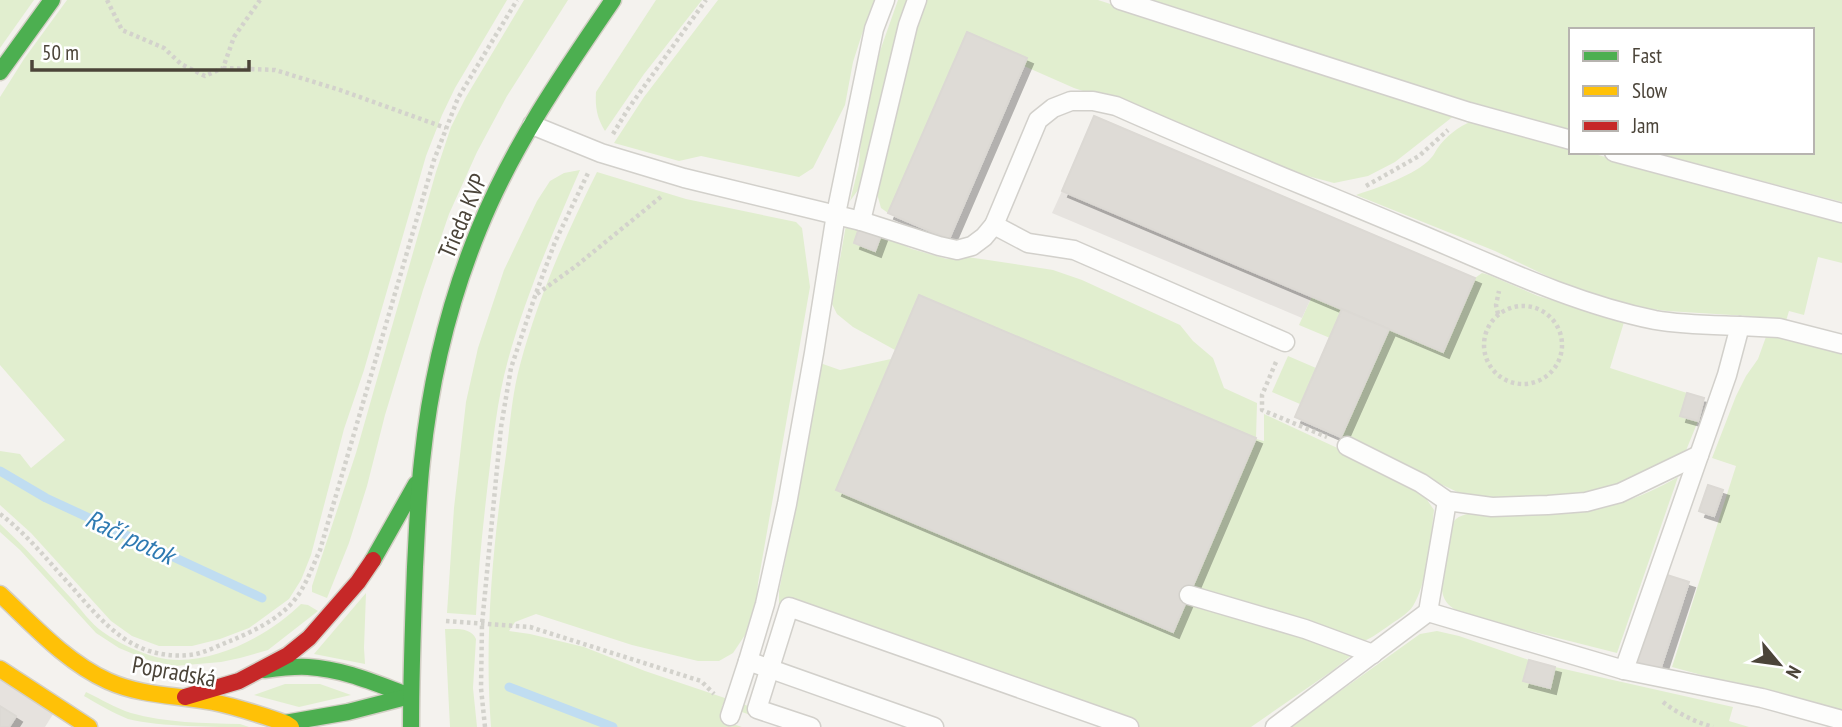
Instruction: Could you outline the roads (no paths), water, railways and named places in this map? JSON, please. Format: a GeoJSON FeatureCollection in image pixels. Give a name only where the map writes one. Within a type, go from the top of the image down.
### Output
{"type":"FeatureCollection","features":[{"type":"Feature","properties":{"kind":"street"},"geometry":{"type":"LineString","coordinates":[[0,72],[52,0]]}},
{"type":"Feature","properties":{"kind":"street","name":"Trieda KVP"},"geometry":{"type":"LineString","coordinates":[[421,477],[437,373],[456,294],[479,229],[532,125],[613,0]]}},
{"type":"Feature","properties":{"kind":"street"},"geometry":{"type":"LineString","coordinates":[[411,727],[412,617],[421,477]]}},
{"type":"Feature","properties":{"kind":"street"},"geometry":{"type":"LineString","coordinates":[[185,697],[239,681],[288,655],[309,638],[358,582],[421,477]]}},
{"type":"Feature","properties":{"kind":"street","name":"Popradská"},"geometry":{"type":"LineString","coordinates":[[0,594],[66,654],[96,675],[134,691],[185,697],[239,708],[288,725],[333,717],[410,696]]}},
{"type":"Feature","properties":{"kind":"street"},"geometry":{"type":"LineString","coordinates":[[258,671],[285,667],[327,669],[410,696]]}},
{"type":"Feature","properties":{"kind":"street"},"geometry":{"type":"LineString","coordinates":[[0,669],[89,727]]}},
{"type":"Feature","properties":{"kind":"lane"},"geometry":{"type":"LineString","coordinates":[[730,716],[765,604],[787,504],[836,214],[873,29],[885,0]]}},
{"type":"Feature","properties":{"kind":"lane"},"geometry":{"type":"LineString","coordinates":[[861,220],[908,25],[917,0]]}},
{"type":"Feature","properties":{"kind":"lane"},"geometry":{"type":"LineString","coordinates":[[1120,0],[1469,112],[1569,139]]}},
{"type":"Feature","properties":{"kind":"lane"},"geometry":{"type":"LineString","coordinates":[[532,125],[601,153],[684,178],[861,220],[957,250],[972,246],[994,225],[1038,120],[1053,108],[1071,101],[1093,101],[1116,106],[1503,269],[1616,311],[1658,320],[1703,325],[1779,328],[1842,344]]}},
{"type":"Feature","properties":{"kind":"lane"},"geometry":{"type":"LineString","coordinates":[[1621,154],[1842,213]]}},
{"type":"Feature","properties":{"kind":"lane"},"geometry":{"type":"LineString","coordinates":[[994,225],[1028,243],[1074,250],[1285,342]]}},
{"type":"Feature","properties":{"kind":"lane"},"geometry":{"type":"LineString","coordinates":[[1624,670],[1727,375],[1740,326]]}},
{"type":"Feature","properties":{"kind":"lane"},"geometry":{"type":"LineString","coordinates":[[1347,446],[1421,483],[1447,501],[1492,507],[1586,502],[1620,493],[1699,455]]}},
{"type":"Feature","properties":{"kind":"lane"},"geometry":{"type":"LineString","coordinates":[[1275,727],[1428,612],[1447,501]]}},
{"type":"Feature","properties":{"kind":"lane"},"geometry":{"type":"LineString","coordinates":[[1189,595],[1305,629],[1373,654]]}},
{"type":"Feature","properties":{"kind":"lane"},"geometry":{"type":"LineString","coordinates":[[811,727],[757,709],[789,607],[1129,727]]}},
{"type":"Feature","properties":{"kind":"lane"},"geometry":{"type":"LineString","coordinates":[[1428,612],[1624,670],[1762,698],[1842,720]]}},
{"type":"Feature","properties":{"kind":"lane"},"geometry":{"type":"LineString","coordinates":[[748,661],[934,727]]}},
{"type":"Feature","properties":{"kind":"waterway","name":"Račí potok"},"geometry":{"type":"LineString","coordinates":[[0,471],[46,498],[262,598]]}},
{"type":"Feature","properties":{"kind":"waterway","name":"Račí potok"},"geometry":{"type":"LineString","coordinates":[[509,687],[613,727]]}}]}
